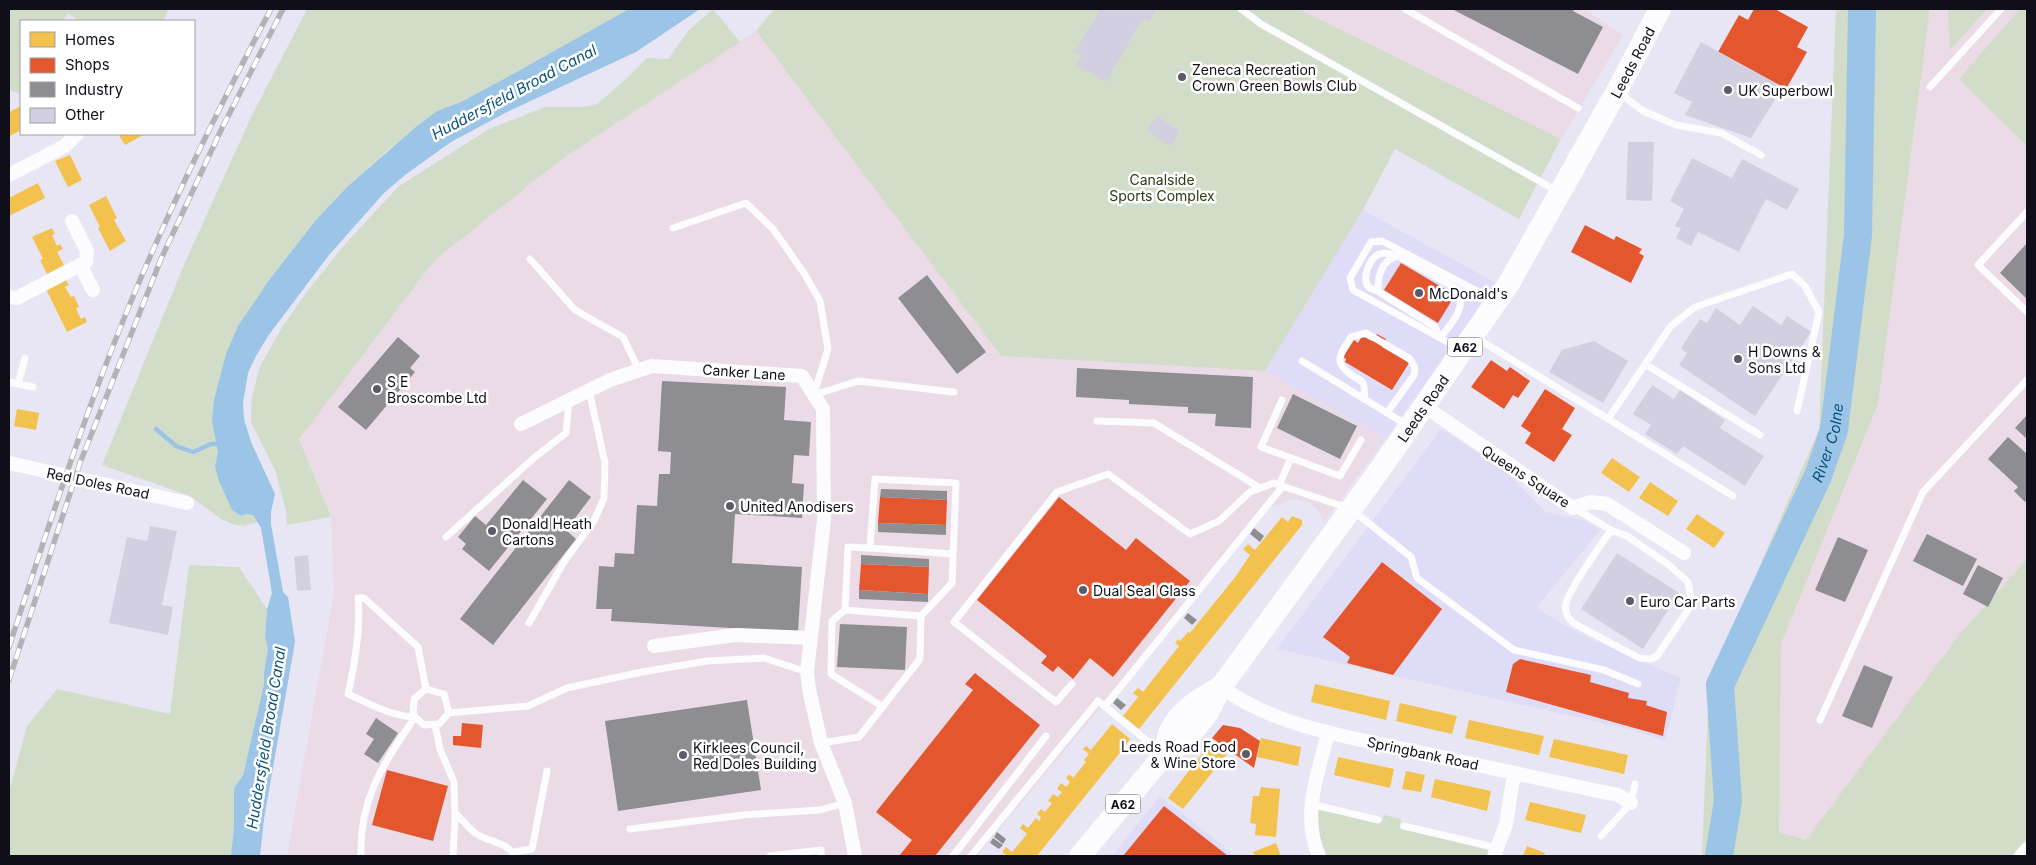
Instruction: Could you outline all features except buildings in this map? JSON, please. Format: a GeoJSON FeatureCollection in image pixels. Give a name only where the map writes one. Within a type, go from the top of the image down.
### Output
{"type":"FeatureCollection","features":[{"type":"Feature","properties":{"kind":"main road","name":"Leeds Road"},"geometry":{"type":"LineString","coordinates":[[1080,856],[1164,755],[1170,732],[1188,709],[1194,702],[1221,687],[1351,509],[1508,285],[1617,91],[1660,9]]}},
{"type":"Feature","properties":{"kind":"street"},"geometry":{"type":"LineString","coordinates":[[9,175],[65,146],[76,135]]}},
{"type":"Feature","properties":{"kind":"street"},"geometry":{"type":"LineString","coordinates":[[9,297],[17,298],[86,262],[87,251],[72,221]]}},
{"type":"Feature","properties":{"kind":"street"},"geometry":{"type":"LineString","coordinates":[[80,265],[93,290]]}},
{"type":"Feature","properties":{"kind":"street","name":"Canker Lane"},"geometry":{"type":"LineString","coordinates":[[520,424],[610,380],[652,366],[802,376],[823,409],[824,520],[807,672],[821,743],[845,803],[855,856]]}},
{"type":"Feature","properties":{"kind":"street","name":"Queens Square"},"geometry":{"type":"LineString","coordinates":[[1424,406],[1573,508],[1591,502],[1607,504],[1684,553]]}},
{"type":"Feature","properties":{"kind":"street","name":"Red Doles Road"},"geometry":{"type":"LineString","coordinates":[[9,463],[187,502]]}},
{"type":"Feature","properties":{"kind":"street"},"geometry":{"type":"LineString","coordinates":[[654,646],[736,634],[811,638]]}},
{"type":"Feature","properties":{"kind":"street","name":"Springbank Road"},"geometry":{"type":"LineString","coordinates":[[1221,687],[1242,702],[1266,714],[1328,732],[1618,795],[1631,803]]}},
{"type":"Feature","properties":{"kind":"street"},"geometry":{"type":"LineString","coordinates":[[1319,856],[1310,822],[1310,804],[1328,732]]}},
{"type":"Feature","properties":{"kind":"street"},"geometry":{"type":"LineString","coordinates":[[1496,852],[1506,824],[1514,773]]}},
{"type":"Feature","properties":{"kind":"street"},"geometry":{"type":"LineString","coordinates":[[2022,856],[2027,849]]}},
{"type":"Feature","properties":{"kind":"lane"},"geometry":{"type":"LineString","coordinates":[[1241,9],[1261,24],[1559,193]]}},
{"type":"Feature","properties":{"kind":"lane"},"geometry":{"type":"LineString","coordinates":[[1405,9],[1578,108]]}},
{"type":"Feature","properties":{"kind":"lane"},"geometry":{"type":"LineString","coordinates":[[1930,87],[2001,9]]}},
{"type":"Feature","properties":{"kind":"lane"},"geometry":{"type":"LineString","coordinates":[[1617,91],[1643,111],[1676,125],[1721,133],[1762,155]]}},
{"type":"Feature","properties":{"kind":"lane"},"geometry":{"type":"LineString","coordinates":[[673,228],[746,203],[773,229],[804,272],[820,301],[828,349],[814,395]]}},
{"type":"Feature","properties":{"kind":"lane"},"geometry":{"type":"LineString","coordinates":[[2027,212],[1978,265],[2027,312]]}},
{"type":"Feature","properties":{"kind":"lane"},"geometry":{"type":"LineString","coordinates":[[1497,301],[1382,241],[1371,242],[1350,278],[1353,290],[1440,338],[1468,343],[1608,419],[1733,496]]}},
{"type":"Feature","properties":{"kind":"lane"},"geometry":{"type":"LineString","coordinates":[[1440,338],[1435,327],[1369,287],[1365,280],[1366,273],[1375,256],[1389,253],[1398,256],[1459,290],[1475,290]]}},
{"type":"Feature","properties":{"kind":"lane"},"geometry":{"type":"LineString","coordinates":[[1378,292],[1378,276],[1388,261],[1398,256]]}},
{"type":"Feature","properties":{"kind":"lane"},"geometry":{"type":"LineString","coordinates":[[530,258],[575,310],[623,337],[639,370]]}},
{"type":"Feature","properties":{"kind":"lane"},"geometry":{"type":"LineString","coordinates":[[1608,419],[1671,326],[1695,307],[1792,274],[1804,286],[1819,312],[1798,411]]}},
{"type":"Feature","properties":{"kind":"lane"},"geometry":{"type":"LineString","coordinates":[[1440,338],[1461,307],[1462,298],[1459,290]]}},
{"type":"Feature","properties":{"kind":"lane"},"geometry":{"type":"LineString","coordinates":[[1364,399],[1364,384],[1361,380],[1344,370],[1340,365],[1339,359],[1350,337],[1366,333],[1409,358],[1416,370],[1387,413]]}},
{"type":"Feature","properties":{"kind":"lane"},"geometry":{"type":"LineString","coordinates":[[18,384],[24,358]]}},
{"type":"Feature","properties":{"kind":"lane"},"geometry":{"type":"LineString","coordinates":[[1302,361],[1410,426]]}},
{"type":"Feature","properties":{"kind":"lane"},"geometry":{"type":"LineString","coordinates":[[1645,364],[1760,435]]}},
{"type":"Feature","properties":{"kind":"lane"},"geometry":{"type":"LineString","coordinates":[[1820,720],[1923,492],[2027,380]]}},
{"type":"Feature","properties":{"kind":"lane"},"geometry":{"type":"LineString","coordinates":[[814,395],[858,381],[954,392]]}},
{"type":"Feature","properties":{"kind":"lane"},"geometry":{"type":"LineString","coordinates":[[9,382],[33,387]]}},
{"type":"Feature","properties":{"kind":"lane"},"geometry":{"type":"LineString","coordinates":[[529,623],[564,562],[594,521],[604,498],[605,463],[589,390]]}},
{"type":"Feature","properties":{"kind":"lane"},"geometry":{"type":"LineString","coordinates":[[446,537],[535,457],[566,433],[569,400]]}},
{"type":"Feature","properties":{"kind":"lane"},"geometry":{"type":"LineString","coordinates":[[1282,400],[1261,446],[1340,476],[1361,440]]}},
{"type":"Feature","properties":{"kind":"lane"},"geometry":{"type":"LineString","coordinates":[[1097,421],[1154,424],[1260,488]]}},
{"type":"Feature","properties":{"kind":"lane"},"geometry":{"type":"LineString","coordinates":[[1105,706],[1281,485],[1291,458]]}},
{"type":"Feature","properties":{"kind":"lane"},"geometry":{"type":"LineString","coordinates":[[1072,684],[1056,702],[954,622],[1057,492],[1108,474],[1190,534],[1219,521],[1250,492],[1274,483],[1351,509],[1411,557],[1417,578],[1514,650],[1604,670],[1638,684]]}},
{"type":"Feature","properties":{"kind":"lane"},"geometry":{"type":"LineString","coordinates":[[821,743],[859,737],[920,659],[922,616],[952,583],[956,483],[875,479],[870,548]]}},
{"type":"Feature","properties":{"kind":"lane"},"geometry":{"type":"LineString","coordinates":[[1573,508],[1611,530],[1627,536],[1669,565],[1688,582],[1691,600],[1688,610],[1657,656],[1651,659],[1639,658],[1577,625],[1569,620],[1566,612],[1568,596],[1611,530]]}},
{"type":"Feature","properties":{"kind":"lane"},"geometry":{"type":"LineString","coordinates":[[846,610],[848,547],[953,554]]}},
{"type":"Feature","properties":{"kind":"lane"},"geometry":{"type":"LineString","coordinates":[[415,717],[385,711],[348,694],[353,671],[358,623],[358,598],[364,598],[418,647],[426,689]]}},
{"type":"Feature","properties":{"kind":"lane"},"geometry":{"type":"LineString","coordinates":[[883,707],[831,674],[832,621],[846,610],[922,616]]}},
{"type":"Feature","properties":{"kind":"lane"},"geometry":{"type":"LineString","coordinates":[[426,689],[414,699],[413,715],[424,725],[435,725],[439,724],[449,713],[528,706],[567,688],[642,672],[707,661],[764,658],[807,672]]}},
{"type":"Feature","properties":{"kind":"lane"},"geometry":{"type":"LineString","coordinates":[[426,689],[444,694],[449,713]]}},
{"type":"Feature","properties":{"kind":"lane"},"geometry":{"type":"LineString","coordinates":[[971,856],[1098,700],[1164,755]]}},
{"type":"Feature","properties":{"kind":"lane"},"geometry":{"type":"LineString","coordinates":[[361,856],[361,843],[370,792],[385,762],[415,717]]}},
{"type":"Feature","properties":{"kind":"lane"},"geometry":{"type":"LineString","coordinates":[[435,725],[440,749],[454,782],[453,855]]}},
{"type":"Feature","properties":{"kind":"lane"},"geometry":{"type":"LineString","coordinates":[[953,856],[1046,736]]}},
{"type":"Feature","properties":{"kind":"lane"},"geometry":{"type":"LineString","coordinates":[[455,813],[476,834],[499,843],[514,854],[532,849],[547,771]]}},
{"type":"Feature","properties":{"kind":"lane"},"geometry":{"type":"LineString","coordinates":[[1601,836],[1631,803],[1635,784]]}},
{"type":"Feature","properties":{"kind":"lane"},"geometry":{"type":"LineString","coordinates":[[630,829],[744,815],[820,810],[845,803]]}},
{"type":"Feature","properties":{"kind":"lane"},"geometry":{"type":"LineString","coordinates":[[1310,804],[1378,820]]}},
{"type":"Feature","properties":{"kind":"lane"},"geometry":{"type":"LineString","coordinates":[[1404,826],[1496,852]]}},
{"type":"Feature","properties":{"kind":"lane"},"geometry":{"type":"LineString","coordinates":[[770,856],[821,850],[821,856]]}},
{"type":"Feature","properties":{"kind":"shaded area"},"geometry":{"type":"Polygon","coordinates":[[[1299,9],[1588,9],[1587,11],[1623,35],[1561,139],[1299,9]]]}},
{"type":"Feature","properties":{"kind":"shaded area"},"geometry":{"type":"Polygon","coordinates":[[[1930,9],[2027,9],[2027,559],[1960,634],[1806,841],[1779,832],[1781,644],[1878,404],[1930,9]]]}},
{"type":"Feature","properties":{"kind":"shaded area"},"geometry":{"type":"Polygon","coordinates":[[[756,31],[1001,356],[1265,371],[1386,438],[1324,522],[1319,512],[1309,502],[1292,499],[1265,510],[977,856],[287,856],[334,593],[331,517],[299,439],[435,260],[562,159],[756,31]]]}},
{"type":"Feature","properties":{"kind":"shaded area"},"geometry":{"type":"Polygon","coordinates":[[[1363,210],[1496,283],[1386,438],[1265,371],[1363,210]]]}},
{"type":"Feature","properties":{"kind":"shaded area"},"geometry":{"type":"Polygon","coordinates":[[[1441,429],[1502,468],[1546,512],[1583,520],[1600,530],[1537,607],[1586,637],[1681,678],[1665,741],[1637,731],[1277,649],[1441,429]]]}},
{"type":"Feature","properties":{"kind":"shaded area"},"geometry":{"type":"Polygon","coordinates":[[[1160,796],[1201,828],[1235,856],[1112,856],[1160,796]]]}},
{"type":"Feature","properties":{"kind":"green space"},"geometry":{"type":"Polygon","coordinates":[[[9,9],[169,9],[164,20],[78,20],[68,13],[64,20],[20,20],[20,94],[9,90],[9,9]]]}},
{"type":"Feature","properties":{"kind":"green space"},"geometry":{"type":"Polygon","coordinates":[[[307,9],[629,9],[461,102],[437,111],[387,151],[347,187],[315,221],[270,279],[215,466],[232,510],[241,516],[247,514],[254,515],[257,522],[244,526],[235,525],[221,519],[190,496],[102,465],[183,267],[252,115],[307,9]]]}},
{"type":"Feature","properties":{"kind":"green space"},"geometry":{"type":"Polygon","coordinates":[[[713,9],[740,42],[562,159],[435,260],[299,439],[331,517],[287,525],[286,511],[275,470],[251,422],[252,396],[260,366],[283,326],[309,289],[347,242],[399,186],[489,129],[545,107],[582,107],[597,104],[647,58],[668,59],[689,30],[713,9]]]}},
{"type":"Feature","properties":{"kind":"green space","name":"Canalside Sports Complex"},"geometry":{"type":"Polygon","coordinates":[[[774,9],[1299,9],[1561,139],[1519,219],[1395,149],[1363,210],[1265,371],[1001,356],[756,31],[774,9]]]}},
{"type":"Feature","properties":{"kind":"green space"},"geometry":{"type":"Polygon","coordinates":[[[1836,9],[1930,9],[1878,404],[1781,644],[1779,832],[1806,840],[1960,634],[2027,559],[2027,839],[2012,856],[1702,856],[1709,683],[1819,429],[1836,9]]]}},
{"type":"Feature","properties":{"kind":"green space"},"geometry":{"type":"Polygon","coordinates":[[[1948,9],[1987,9],[1950,50],[1948,9]]]}},
{"type":"Feature","properties":{"kind":"green space"},"geometry":{"type":"Polygon","coordinates":[[[2020,9],[2027,9],[2027,146],[1959,79],[2020,9]]]}},
{"type":"Feature","properties":{"kind":"green space"},"geometry":{"type":"Polygon","coordinates":[[[189,565],[239,567],[267,609],[265,638],[268,648],[264,684],[243,775],[234,788],[234,827],[231,856],[9,856],[9,792],[27,726],[57,689],[170,714],[189,565]]]}},
{"type":"Feature","properties":{"kind":"green space"},"geometry":{"type":"Polygon","coordinates":[[[1312,808],[1381,823],[1384,815],[1401,819],[1400,828],[1492,851],[1489,856],[1322,856],[1312,808]]]}},
{"type":"Feature","properties":{"kind":"water","name":"Huddersfield Broad Canal"},"geometry":{"type":"Polygon","coordinates":[[[629,9],[700,9],[636,52],[507,112],[451,142],[405,175],[384,193],[329,255],[268,336],[248,373],[243,403],[244,419],[251,442],[275,494],[271,512],[271,524],[283,592],[288,597],[295,642],[264,819],[260,856],[231,856],[234,827],[234,788],[243,775],[264,684],[268,648],[265,638],[267,609],[272,593],[261,528],[253,515],[241,516],[232,510],[219,481],[215,466],[218,451],[212,421],[214,400],[226,354],[238,326],[270,279],[315,221],[347,187],[417,126],[437,111],[461,102],[629,9]]]}},
{"type":"Feature","properties":{"kind":"waterway","name":"River Colne"},"geometry":{"type":"LineString","coordinates":[[1719,856],[1728,801],[1720,685],[1818,476],[1834,430],[1858,235],[1862,9]]}},
{"type":"Feature","properties":{"kind":"waterway"},"geometry":{"type":"LineString","coordinates":[[156,429],[176,446],[193,452],[211,444],[221,444]]}},
{"type":"Feature","properties":{"kind":"railway"},"geometry":{"type":"LineString","coordinates":[[9,647],[75,450],[110,353],[164,225],[193,163],[271,9]]}},
{"type":"Feature","properties":{"kind":"railway"},"geometry":{"type":"LineString","coordinates":[[9,680],[80,463],[161,259],[222,128],[283,9]]}},
{"type":"Feature","properties":{"kind":"place","name":"Zeneca Recreation Crown Green Bowls Club"},"geometry":{"type":"Point","coordinates":[1182,77]}},
{"type":"Feature","properties":{"kind":"place","name":"UK Superbowl"},"geometry":{"type":"Point","coordinates":[1728,90]}},
{"type":"Feature","properties":{"kind":"place","name":"McDonald's"},"geometry":{"type":"Point","coordinates":[1419,293]}},
{"type":"Feature","properties":{"kind":"place","name":"H Downs & Sons Ltd"},"geometry":{"type":"Point","coordinates":[1738,359]}},
{"type":"Feature","properties":{"kind":"place","name":"S E Broscombe Ltd"},"geometry":{"type":"Point","coordinates":[377,389]}},
{"type":"Feature","properties":{"kind":"place","name":"United Anodisers"},"geometry":{"type":"Point","coordinates":[730,506]}},
{"type":"Feature","properties":{"kind":"place","name":"Donald Heath Cartons"},"geometry":{"type":"Point","coordinates":[492,531]}},
{"type":"Feature","properties":{"kind":"place","name":"Dual Seal Glass"},"geometry":{"type":"Point","coordinates":[1083,590]}},
{"type":"Feature","properties":{"kind":"place","name":"Euro Car Parts"},"geometry":{"type":"Point","coordinates":[1630,601]}},
{"type":"Feature","properties":{"kind":"place","name":"Leeds Road Food & Wine Store"},"geometry":{"type":"Point","coordinates":[1246,754]}},
{"type":"Feature","properties":{"kind":"place","name":"Kirklees Council, Red Doles Building"},"geometry":{"type":"Point","coordinates":[683,755]}}]}
